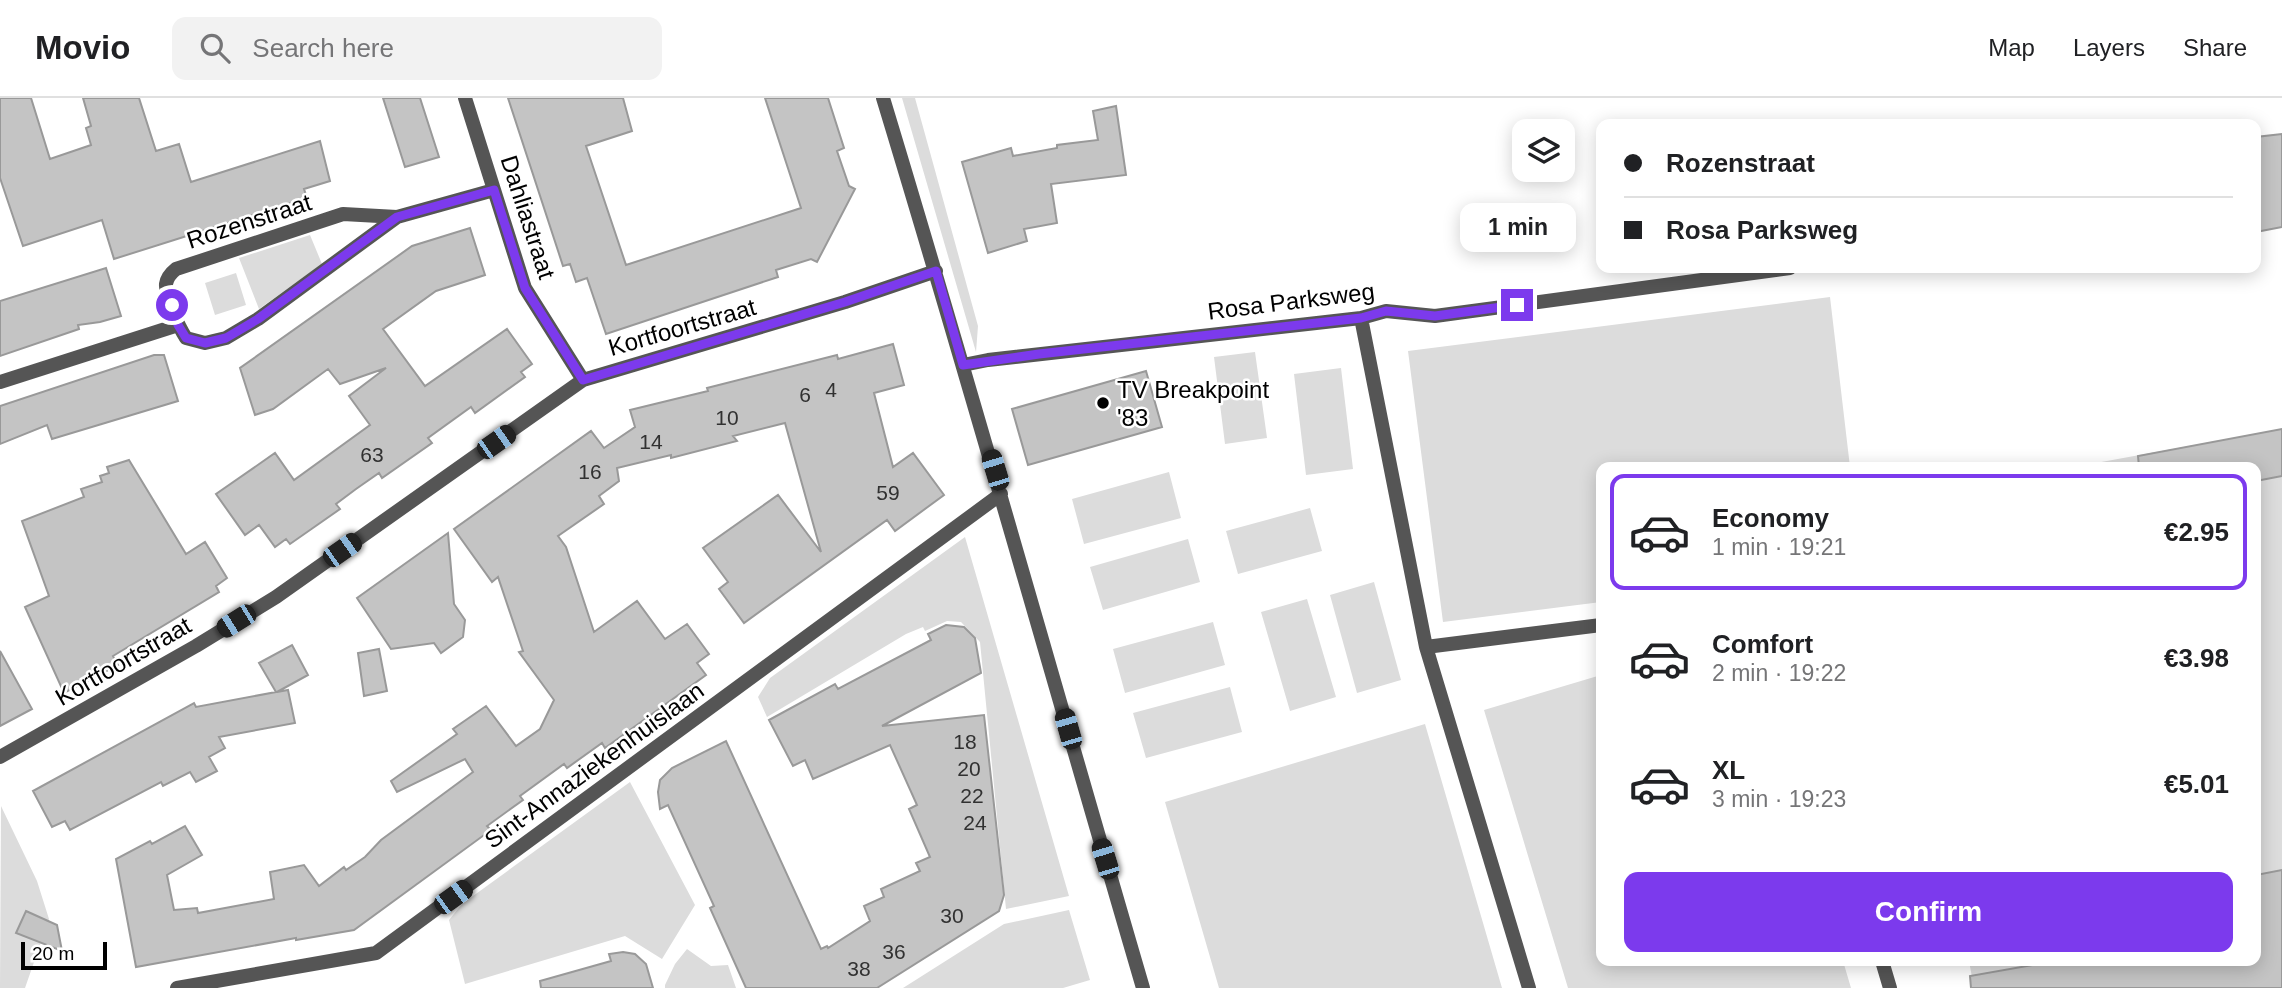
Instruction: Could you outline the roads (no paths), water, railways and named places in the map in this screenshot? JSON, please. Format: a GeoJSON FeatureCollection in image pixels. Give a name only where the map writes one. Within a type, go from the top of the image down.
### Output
{"type":"FeatureCollection","features":[{"type":"Feature","properties":{"kind":"street","name":"Dahliastraat"},"geometry":{"type":"LineString","coordinates":[[465,98],[525,288],[583,380]]}},
{"type":"Feature","properties":{"kind":"street"},"geometry":{"type":"LineString","coordinates":[[883,98],[936,271],[1143,988]]}},
{"type":"Feature","properties":{"kind":"street","name":"Rozenstraat"},"geometry":{"type":"LineString","coordinates":[[397,217],[258,319],[226,338],[205,343],[186,338],[178,325],[166,285],[169,275],[176,270],[343,214],[397,217],[494,190]]}},
{"type":"Feature","properties":{"kind":"street","name":"Kortfoortstraat"},"geometry":{"type":"LineString","coordinates":[[0,757],[196,646],[276,597],[583,380],[845,302],[936,271]]}},
{"type":"Feature","properties":{"kind":"street","name":"Rosa Parksweg"},"geometry":{"type":"LineString","coordinates":[[963,365],[1361,318],[1386,311],[1435,316],[1753,273]]}},
{"type":"Feature","properties":{"kind":"street"},"geometry":{"type":"LineString","coordinates":[[1361,318],[1426,647],[1528,988]]}},
{"type":"Feature","properties":{"kind":"street"},"geometry":{"type":"LineString","coordinates":[[0,382],[178,325]]}},
{"type":"Feature","properties":{"kind":"street","name":"Sint-Annaziekenhuislaan"},"geometry":{"type":"LineString","coordinates":[[177,988],[376,953],[1001,494]]}},
{"type":"Feature","properties":{"kind":"street"},"geometry":{"type":"LineString","coordinates":[[1426,647],[1596,626]]}},
{"type":"Feature","properties":{"kind":"street"},"geometry":{"type":"LineString","coordinates":[[1883,966],[1890,988]]}},
{"type":"Feature","properties":{"kind":"place","name":"TV Breakpoint '83"},"geometry":{"type":"Point","coordinates":[1103,403]}}]}
